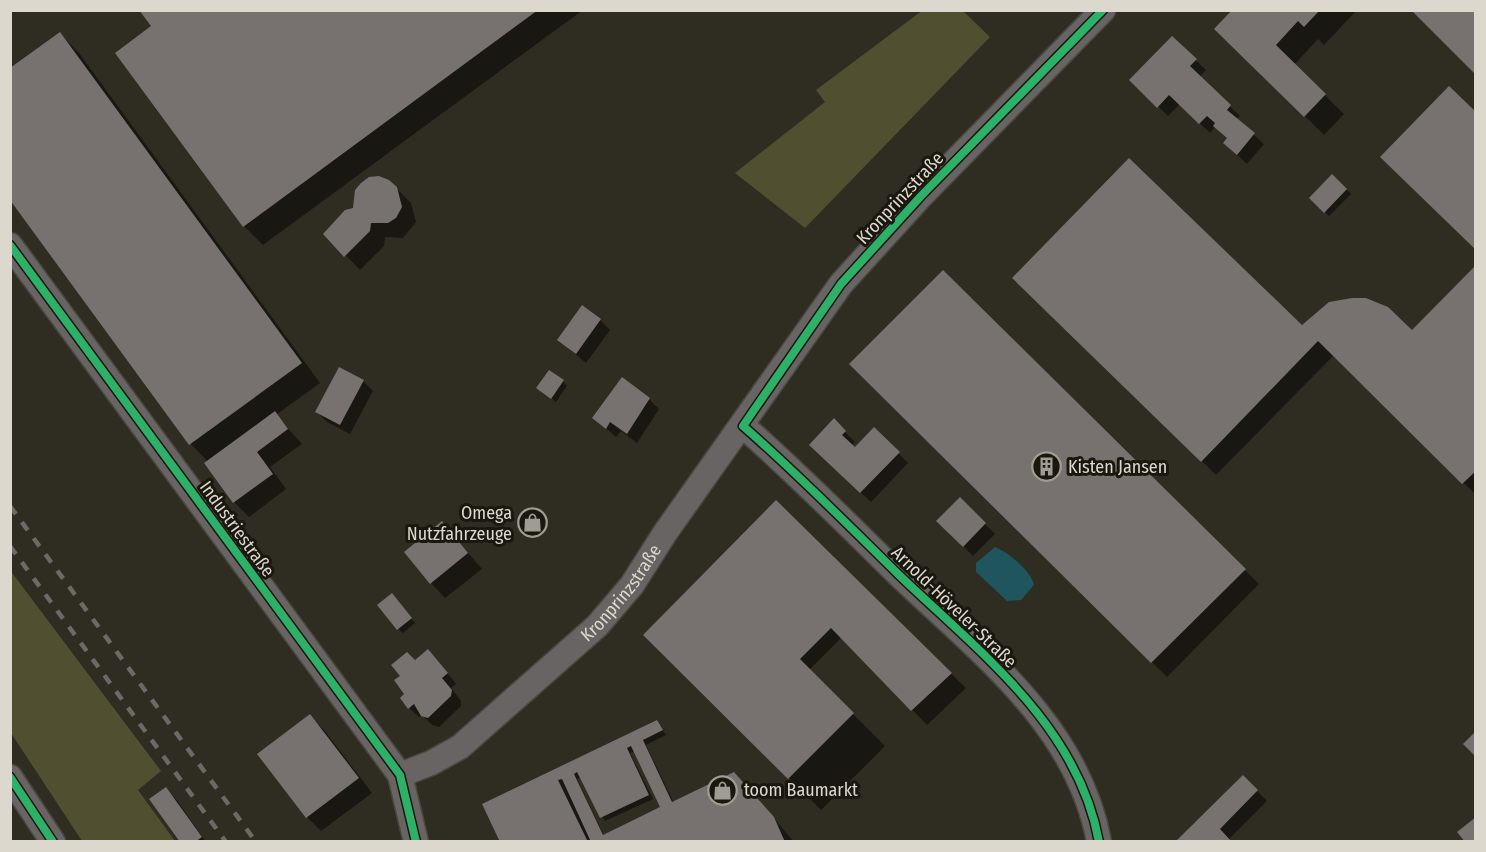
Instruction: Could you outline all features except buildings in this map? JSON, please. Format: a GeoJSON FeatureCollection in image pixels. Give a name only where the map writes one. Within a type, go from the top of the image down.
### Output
{"type":"FeatureCollection","features":[{"type":"Feature","properties":{"kind":"street","name":"Kronprinzstraße"},"geometry":{"type":"LineString","coordinates":[[400,775],[431,763],[460,747],[597,626],[632,585],[665,533],[743,426],[841,284],[921,196],[1103,10]]}},
{"type":"Feature","properties":{"kind":"street","name":"Industriestraße"},"geometry":{"type":"LineString","coordinates":[[10,245],[400,775],[416,842]]}},
{"type":"Feature","properties":{"kind":"street","name":"Arnold-Höveler-Straße"},"geometry":{"type":"LineString","coordinates":[[743,426],[1036,708],[1079,776],[1095,820],[1099,842]]}},
{"type":"Feature","properties":{"kind":"street"},"geometry":{"type":"LineString","coordinates":[[10,777],[53,842]]}},
{"type":"Feature","properties":{"kind":"shaded area"},"geometry":{"type":"Polygon","coordinates":[[[923,10],[963,11],[990,37],[805,228],[735,173],[825,102],[816,90],[923,10]]]}},
{"type":"Feature","properties":{"kind":"shaded area"},"geometry":{"type":"Polygon","coordinates":[[[10,570],[161,771],[138,790],[175,841],[82,841],[11,733],[10,570]]]}},
{"type":"Feature","properties":{"kind":"water"},"geometry":{"type":"Polygon","coordinates":[[[995,547],[1018,563],[1032,580],[1034,585],[1021,600],[1007,601],[976,572],[976,563],[995,547]]]}},
{"type":"Feature","properties":{"kind":"railway"},"geometry":{"type":"LineString","coordinates":[[10,506],[256,842]]}},
{"type":"Feature","properties":{"kind":"railway"},"geometry":{"type":"LineString","coordinates":[[10,546],[226,842]]}},
{"type":"Feature","properties":{"kind":"cycle path"},"geometry":{"type":"LineString","coordinates":[[1099,842],[1088,800],[1070,762],[1047,726],[1021,693],[802,480],[743,426],[841,284],[921,196],[1103,10]]}},
{"type":"Feature","properties":{"kind":"cycle path"},"geometry":{"type":"LineString","coordinates":[[10,245],[400,775],[416,842]]}},
{"type":"Feature","properties":{"kind":"cycle path"},"geometry":{"type":"LineString","coordinates":[[10,777],[53,842]]}},
{"type":"Feature","properties":{"kind":"place","name":"Kisten Jansen"},"geometry":{"type":"Point","coordinates":[1047,467]}},
{"type":"Feature","properties":{"kind":"place","name":"Omega Nutzfahrzeuge"},"geometry":{"type":"Point","coordinates":[533,523]}},
{"type":"Feature","properties":{"kind":"place","name":"toom Baumarkt"},"geometry":{"type":"Point","coordinates":[723,790]}}]}
